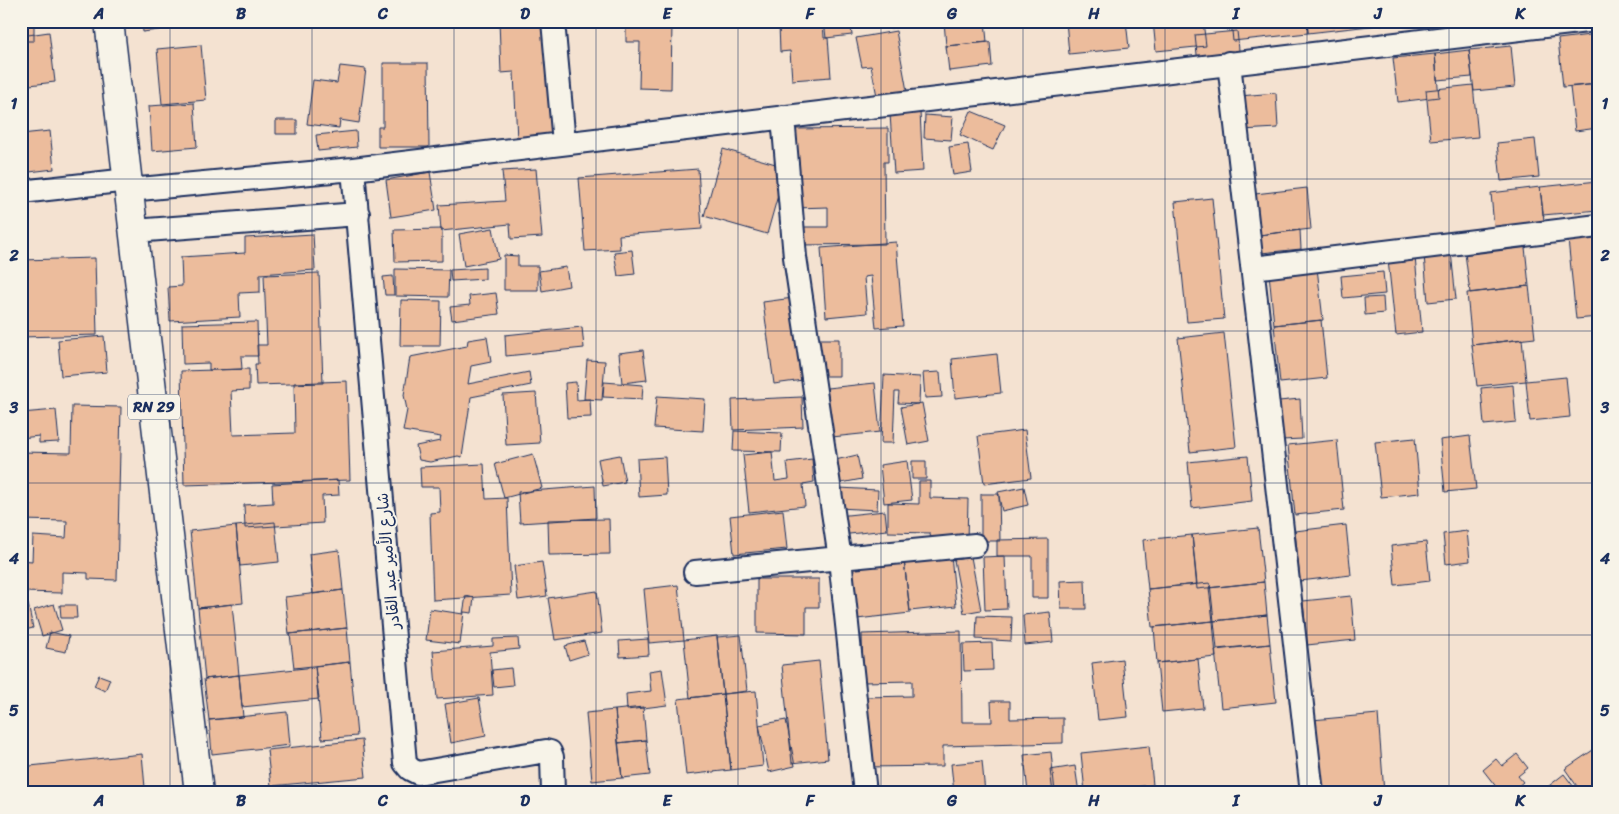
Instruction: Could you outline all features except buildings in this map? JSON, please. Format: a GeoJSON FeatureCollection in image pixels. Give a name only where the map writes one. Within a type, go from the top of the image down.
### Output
{"type":"FeatureCollection","features":[{"type":"Feature","properties":{"kind":"main road","name":"RN 29"},"geometry":{"type":"LineString","coordinates":[[109,21],[199,793]]}},
{"type":"Feature","properties":{"kind":"street"},"geometry":{"type":"LineString","coordinates":[[552,21],[564,143]]}},
{"type":"Feature","properties":{"kind":"street"},"geometry":{"type":"LineString","coordinates":[[21,192],[353,168],[1587,21]]}},
{"type":"Feature","properties":{"kind":"street"},"geometry":{"type":"LineString","coordinates":[[1230,63],[1312,793]]}},
{"type":"Feature","properties":{"kind":"street"},"geometry":{"type":"LineString","coordinates":[[783,118],[795,257],[840,559],[865,793]]}},
{"type":"Feature","properties":{"kind":"street","name":"شارع الأمير عبد القادر"},"geometry":{"type":"LineString","coordinates":[[353,168],[405,763],[410,769],[418,773],[546,751],[550,752],[552,757],[553,793]]}},
{"type":"Feature","properties":{"kind":"street"},"geometry":{"type":"LineString","coordinates":[[134,231],[358,214]]}},
{"type":"Feature","properties":{"kind":"street"},"geometry":{"type":"LineString","coordinates":[[1253,268],[1598,226]]}},
{"type":"Feature","properties":{"kind":"street"},"geometry":{"type":"LineString","coordinates":[[695,572],[975,545]]}}]}
